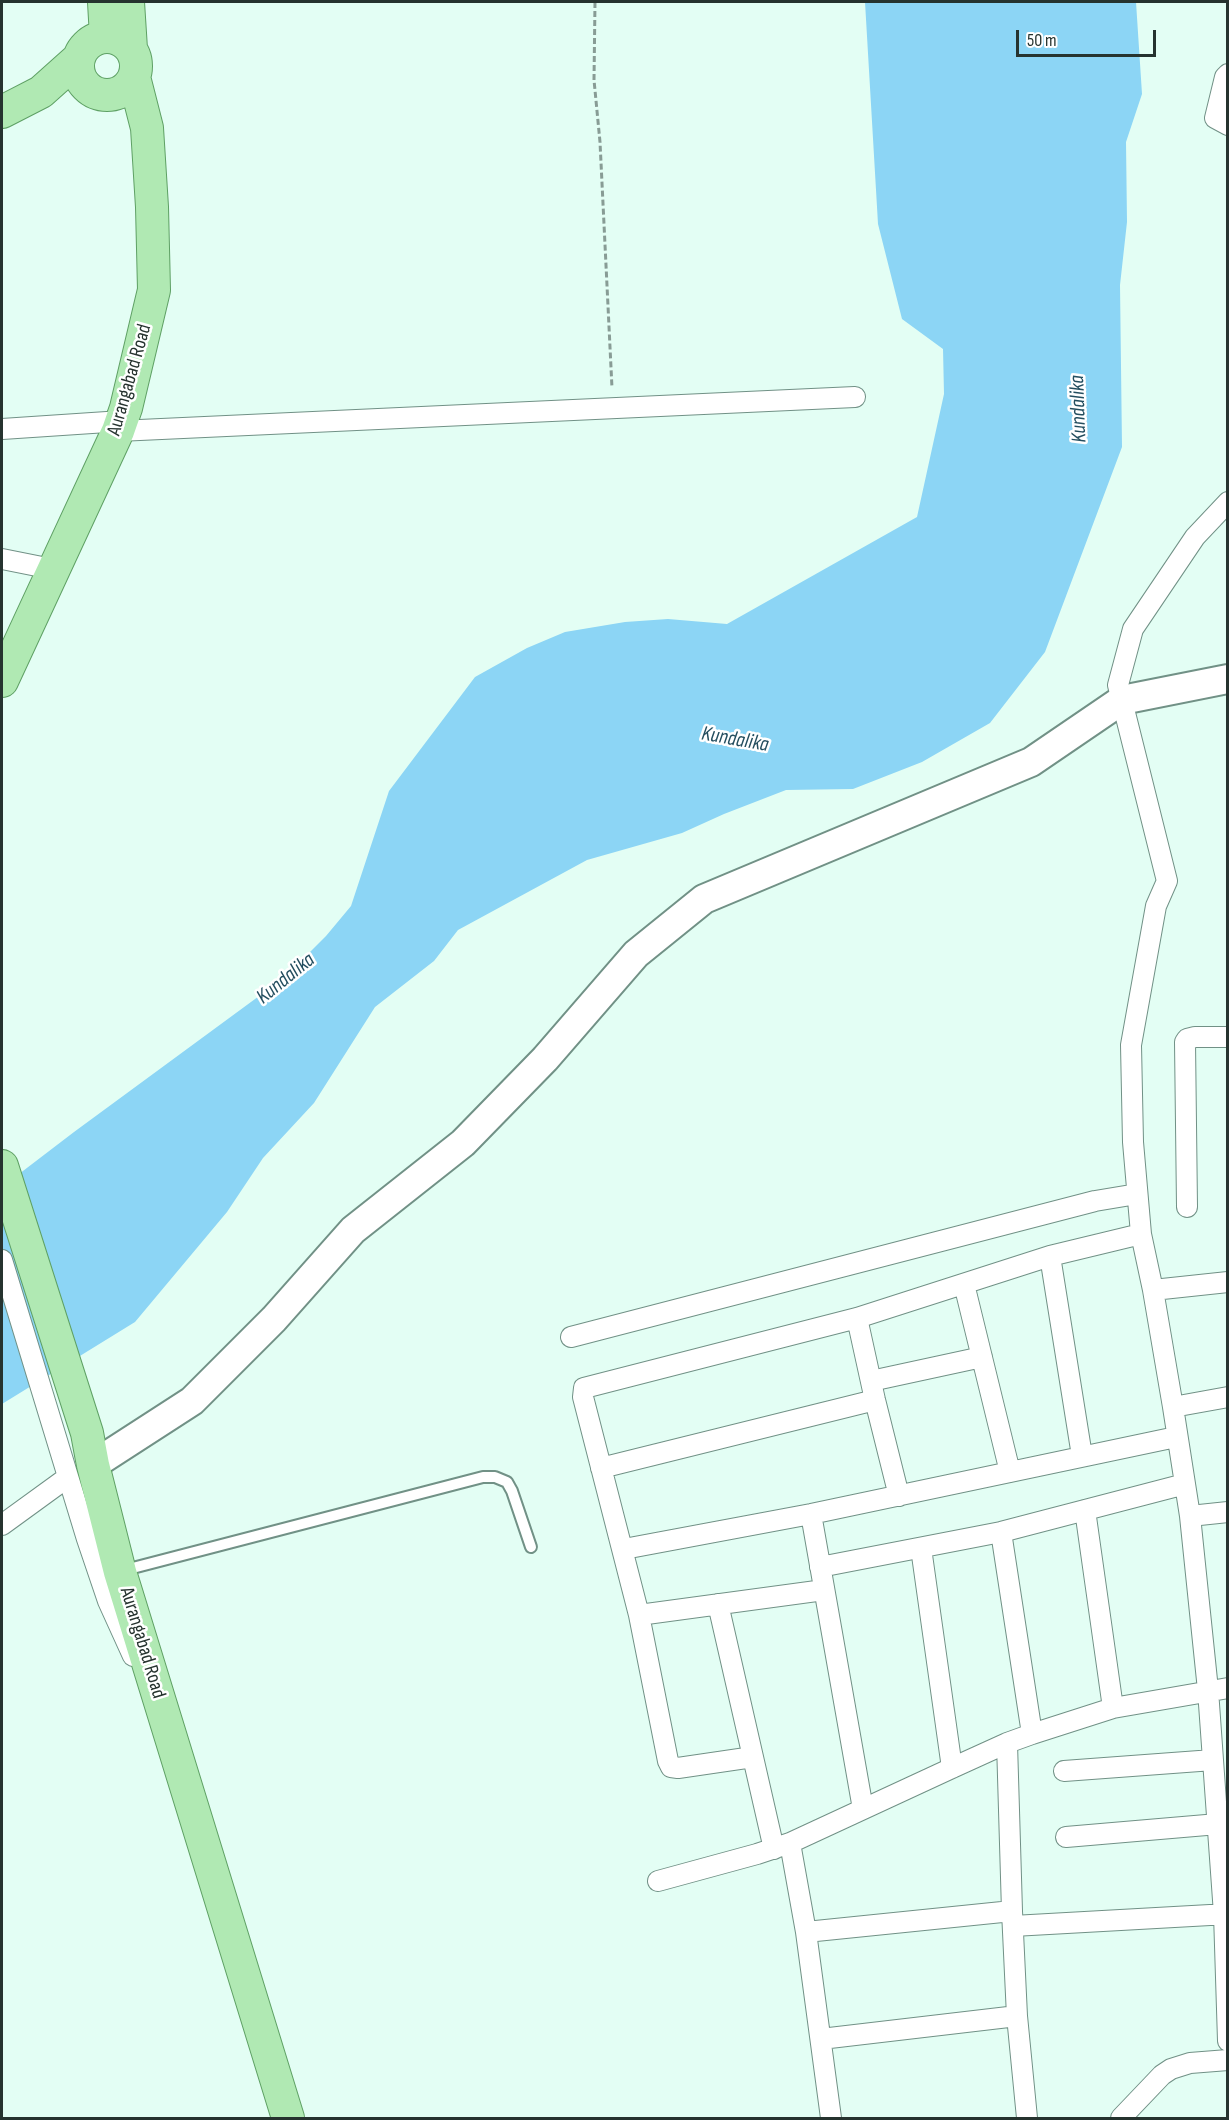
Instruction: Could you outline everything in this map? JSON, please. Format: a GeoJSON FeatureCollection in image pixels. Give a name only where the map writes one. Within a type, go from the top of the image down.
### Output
{"type":"FeatureCollection","features":[{"type":"Feature","properties":{"kind":"main road","name":"Aurangabad Road"},"geometry":{"type":"LineString","coordinates":[[2,681],[120,426],[154,290],[147,128],[115,70],[104,2]]}},
{"type":"Feature","properties":{"kind":"main road","name":"Aurangabad Road"},"geometry":{"type":"LineString","coordinates":[[115,70],[128,2]]}},
{"type":"Feature","properties":{"kind":"main road"},"geometry":{"type":"LineString","coordinates":[[41,92],[79,58],[78,67],[84,84],[115,70]]}},
{"type":"Feature","properties":{"kind":"main road"},"geometry":{"type":"LineString","coordinates":[[2,112],[41,92],[115,70]]}},
{"type":"Feature","properties":{"kind":"main road","name":"Aurangabad Road"},"geometry":{"type":"LineString","coordinates":[[2,1166],[87,1433],[80,1471],[120,1572],[288,2118]]}},
{"type":"Feature","properties":{"kind":"street"},"geometry":{"type":"LineString","coordinates":[[1227,74],[1215,118],[1227,125]]}},
{"type":"Feature","properties":{"kind":"street"},"geometry":{"type":"LineString","coordinates":[[2,429],[613,408],[855,397]]}},
{"type":"Feature","properties":{"kind":"street"},"geometry":{"type":"LineString","coordinates":[[1227,502],[1195,537],[1133,629],[1118,685],[1167,881],[1156,906],[1131,1045],[1133,1142],[1141,1234],[1173,1407],[1218,1689],[1218,1824],[1226,1914],[1227,2042]]}},
{"type":"Feature","properties":{"kind":"street"},"geometry":{"type":"LineString","coordinates":[[2,559],[52,569]]}},
{"type":"Feature","properties":{"kind":"street"},"geometry":{"type":"LineString","coordinates":[[2,1525],[80,1471],[192,1401],[274,1319],[353,1230],[463,1143],[545,1059],[636,954],[704,899],[1031,762],[1122,700],[1227,679]]}},
{"type":"Feature","properties":{"kind":"street"},"geometry":{"type":"LineString","coordinates":[[1187,1207],[1185,1042],[1196,1037],[1227,1037]]}},
{"type":"Feature","properties":{"kind":"street"},"geometry":{"type":"LineString","coordinates":[[570,1337],[1095,1201],[1137,1194]]}},
{"type":"Feature","properties":{"kind":"street"},"geometry":{"type":"LineString","coordinates":[[753,1757],[678,1768],[671,1767],[668,1761],[639,1615],[624,1549],[583,1397],[584,1388],[857,1318],[1050,1256],[1141,1234]]}},
{"type":"Feature","properties":{"kind":"street"},"geometry":{"type":"LineString","coordinates":[[1050,1256],[1082,1456]]}},
{"type":"Feature","properties":{"kind":"street"},"geometry":{"type":"LineString","coordinates":[[2,1260],[32,1361],[80,1471],[108,1601],[173,1744]]}},
{"type":"Feature","properties":{"kind":"street"},"geometry":{"type":"LineString","coordinates":[[1153,1290],[1227,1282]]}},
{"type":"Feature","properties":{"kind":"street"},"geometry":{"type":"LineString","coordinates":[[964,1284],[1010,1472]]}},
{"type":"Feature","properties":{"kind":"street"},"geometry":{"type":"LineString","coordinates":[[857,1318],[899,1496]]}},
{"type":"Feature","properties":{"kind":"street"},"geometry":{"type":"LineString","coordinates":[[601,1468],[873,1391],[982,1357]]}},
{"type":"Feature","properties":{"kind":"street"},"geometry":{"type":"LineString","coordinates":[[1173,1407],[1227,1397]]}},
{"type":"Feature","properties":{"kind":"street"},"geometry":{"type":"LineString","coordinates":[[624,1549],[811,1514],[1176,1437]]}},
{"type":"Feature","properties":{"kind":"street"},"geometry":{"type":"LineString","coordinates":[[820,1567],[1001,1532],[1185,1484]]}},
{"type":"Feature","properties":{"kind":"street"},"geometry":{"type":"LineString","coordinates":[[1084,1510],[1113,1708]]}},
{"type":"Feature","properties":{"kind":"street"},"geometry":{"type":"LineString","coordinates":[[1190,1516],[1227,1512]]}},
{"type":"Feature","properties":{"kind":"street"},"geometry":{"type":"LineString","coordinates":[[811,1514],[863,1809]]}},
{"type":"Feature","properties":{"kind":"street"},"geometry":{"type":"LineString","coordinates":[[1001,1532],[1032,1734]]}},
{"type":"Feature","properties":{"kind":"street"},"geometry":{"type":"LineString","coordinates":[[921,1548],[952,1768]]}},
{"type":"Feature","properties":{"kind":"street"},"geometry":{"type":"LineString","coordinates":[[639,1615],[824,1590]]}},
{"type":"Feature","properties":{"kind":"street"},"geometry":{"type":"LineString","coordinates":[[718,1604],[753,1757],[782,1846],[806,1932],[831,2118]]}},
{"type":"Feature","properties":{"kind":"street"},"geometry":{"type":"LineString","coordinates":[[658,1881],[782,1846],[1032,1734],[1113,1708],[1218,1689]]}},
{"type":"Feature","properties":{"kind":"street"},"geometry":{"type":"LineString","coordinates":[[1008,1743],[1012,1919],[1017,2016],[1027,2118]]}},
{"type":"Feature","properties":{"kind":"street"},"geometry":{"type":"LineString","coordinates":[[1064,1771],[1218,1765]]}},
{"type":"Feature","properties":{"kind":"street"},"geometry":{"type":"LineString","coordinates":[[1066,1837],[1218,1824]]}},
{"type":"Feature","properties":{"kind":"street"},"geometry":{"type":"LineString","coordinates":[[806,1932],[1012,1919],[1226,1914]]}},
{"type":"Feature","properties":{"kind":"street"},"geometry":{"type":"LineString","coordinates":[[821,2039],[1017,2016]]}},
{"type":"Feature","properties":{"kind":"street"},"geometry":{"type":"LineString","coordinates":[[1121,2118],[1162,2074],[1190,2063],[1227,2060]]}},
{"type":"Feature","properties":{"kind":"lane"},"geometry":{"type":"LineString","coordinates":[[120,1572],[483,1477],[495,1477],[507,1482],[531,1546]]}},
{"type":"Feature","properties":{"kind":"path"},"geometry":{"type":"LineString","coordinates":[[595,2],[594,80],[600,142],[613,408]]}},
{"type":"Feature","properties":{"kind":"water","name":"Kundalika"},"geometry":{"type":"Polygon","coordinates":[[[865,2],[1136,2],[1142,94],[1126,142],[1127,222],[1120,285],[1122,447],[1045,652],[990,723],[922,762],[853,789],[786,790],[682,833],[587,860],[458,930],[434,961],[375,1007],[314,1103],[263,1158],[227,1212],[135,1322],[2,1404],[2,1187],[285,977],[326,936],[351,906],[389,791],[475,677],[527,648],[565,632],[625,622],[668,619],[727,624],[917,517],[944,394],[943,349],[902,319],[878,224],[865,2]]]}}]}
